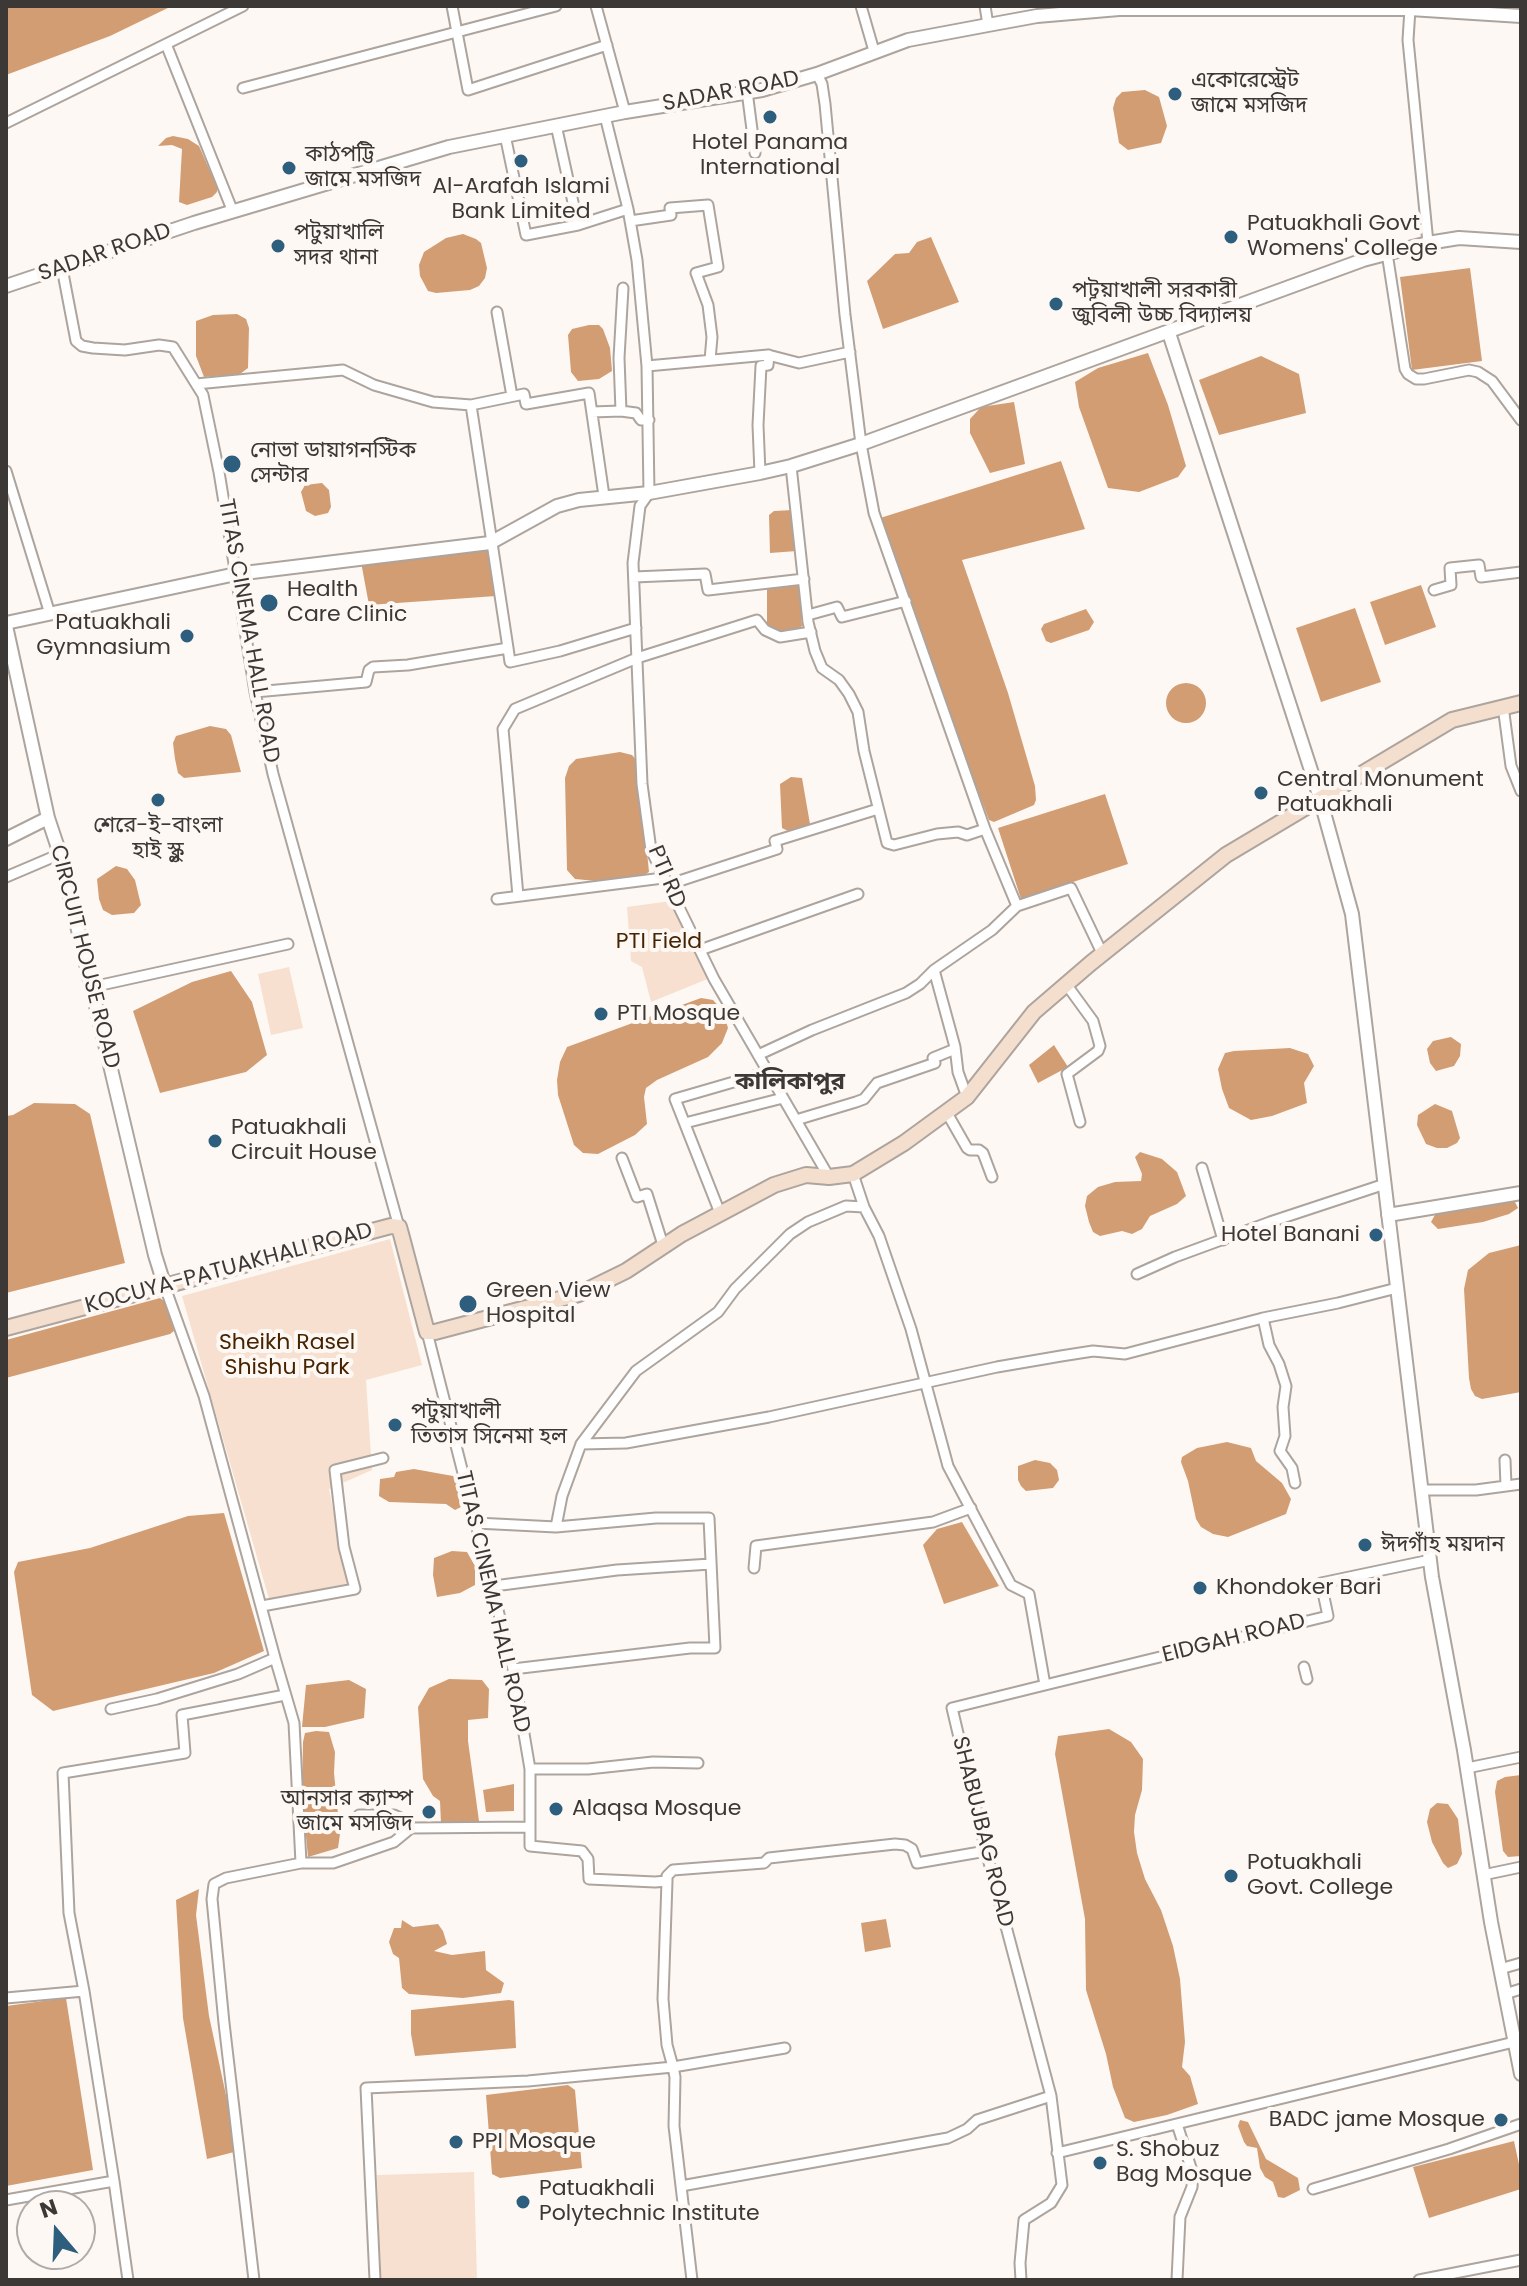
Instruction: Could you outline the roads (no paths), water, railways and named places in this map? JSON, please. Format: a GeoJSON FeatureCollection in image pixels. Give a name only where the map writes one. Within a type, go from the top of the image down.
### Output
{"type":"FeatureCollection","features":[{"type":"Feature","properties":{"kind":"main road"},"geometry":{"type":"LineString","coordinates":[[427,1332],[579,1294],[626,1271],[663,1245],[720,1213],[788,1179],[806,1175],[829,1177],[853,1174],[967,1097],[1034,1012],[1102,953],[1226,855],[1452,720],[1521,703]]}},
{"type":"Feature","properties":{"kind":"main road","name":"KOCUYA-PATUAKHALI ROAD"},"geometry":{"type":"LineString","coordinates":[[6,1328],[381,1228],[399,1227],[427,1332]]}},
{"type":"Feature","properties":{"kind":"street"},"geometry":{"type":"LineString","coordinates":[[6,123],[243,6]]}},
{"type":"Feature","properties":{"kind":"street"},"geometry":{"type":"LineString","coordinates":[[452,6],[468,90],[607,45]]}},
{"type":"Feature","properties":{"kind":"street"},"geometry":{"type":"LineString","coordinates":[[243,88],[556,6]]}},
{"type":"Feature","properties":{"kind":"street"},"geometry":{"type":"LineString","coordinates":[[596,6],[625,112]]}},
{"type":"Feature","properties":{"kind":"street"},"geometry":{"type":"LineString","coordinates":[[861,6],[874,51]]}},
{"type":"Feature","properties":{"kind":"street"},"geometry":{"type":"LineString","coordinates":[[985,6],[988,25]]}},
{"type":"Feature","properties":{"kind":"street"},"geometry":{"type":"LineString","coordinates":[[1410,9],[1408,40],[1428,243]]}},
{"type":"Feature","properties":{"kind":"street","name":"SADAR ROAD"},"geometry":{"type":"LineString","coordinates":[[6,286],[366,170],[449,147],[625,112],[762,90],[817,74],[908,40],[1061,10],[1410,9],[1521,16]]}},
{"type":"Feature","properties":{"kind":"street"},"geometry":{"type":"LineString","coordinates":[[166,44],[233,212]]}},
{"type":"Feature","properties":{"kind":"street"},"geometry":{"type":"LineString","coordinates":[[817,74],[825,104],[829,166],[861,444],[874,513],[985,829],[1017,906]]}},
{"type":"Feature","properties":{"kind":"street"},"geometry":{"type":"LineString","coordinates":[[747,91],[755,153]]}},
{"type":"Feature","properties":{"kind":"street","name":"PTI RD"},"geometry":{"type":"LineString","coordinates":[[605,116],[637,260],[647,366],[649,493],[640,506],[637,521],[634,577],[642,784],[651,850],[700,950],[829,1177]]}},
{"type":"Feature","properties":{"kind":"street"},"geometry":{"type":"LineString","coordinates":[[556,125],[578,225]]}},
{"type":"Feature","properties":{"kind":"street"},"geometry":{"type":"LineString","coordinates":[[505,135],[526,235],[578,225],[628,209]]}},
{"type":"Feature","properties":{"kind":"street"},"geometry":{"type":"LineString","coordinates":[[630,221],[671,215],[670,208],[708,205],[718,267],[696,273],[708,305],[712,337],[710,360]]}},
{"type":"Feature","properties":{"kind":"street"},"geometry":{"type":"LineString","coordinates":[[6,624],[236,574],[490,543],[557,506],[760,473],[861,444],[1387,253],[1459,238],[1521,242]]}},
{"type":"Feature","properties":{"kind":"street"},"geometry":{"type":"LineString","coordinates":[[1387,253],[1408,374],[1424,379],[1469,370],[1478,372],[1492,381],[1521,420]]}},
{"type":"Feature","properties":{"kind":"street","name":"TITAS CINEMA HALL ROAD"},"geometry":{"type":"LineString","coordinates":[[62,268],[76,341],[82,346],[125,350],[159,345],[173,347],[203,395],[219,472],[255,692],[308,905],[399,1227]]}},
{"type":"Feature","properties":{"kind":"street"},"geometry":{"type":"LineString","coordinates":[[621,411],[619,358],[623,288]]}},
{"type":"Feature","properties":{"kind":"street"},"geometry":{"type":"LineString","coordinates":[[497,312],[512,396]]}},
{"type":"Feature","properties":{"kind":"street"},"geometry":{"type":"LineString","coordinates":[[1169,333],[1320,798],[1352,914],[1430,1560],[1483,1875],[1521,2074]]}},
{"type":"Feature","properties":{"kind":"street"},"geometry":{"type":"LineString","coordinates":[[647,366],[769,355],[799,363],[850,352]]}},
{"type":"Feature","properties":{"kind":"street"},"geometry":{"type":"LineString","coordinates":[[760,473],[758,425],[761,366],[768,365],[769,355]]}},
{"type":"Feature","properties":{"kind":"street"},"geometry":{"type":"LineString","coordinates":[[196,384],[343,370],[374,385],[433,402],[471,405],[524,394],[526,404],[589,393],[604,496]]}},
{"type":"Feature","properties":{"kind":"street"},"geometry":{"type":"LineString","coordinates":[[471,405],[510,662],[560,651],[636,628]]}},
{"type":"Feature","properties":{"kind":"street"},"geometry":{"type":"LineString","coordinates":[[592,412],[636,413],[641,420],[649,420]]}},
{"type":"Feature","properties":{"kind":"street"},"geometry":{"type":"LineString","coordinates":[[791,466],[811,632],[822,668],[839,680],[858,712],[887,843],[894,845],[937,834],[958,832],[967,835],[985,829]]}},
{"type":"Feature","properties":{"kind":"street"},"geometry":{"type":"LineString","coordinates":[[6,471],[50,614]]}},
{"type":"Feature","properties":{"kind":"street"},"geometry":{"type":"LineString","coordinates":[[1434,590],[1451,585],[1450,568],[1479,565],[1481,577],[1521,572]]}},
{"type":"Feature","properties":{"kind":"street"},"geometry":{"type":"LineString","coordinates":[[634,577],[705,574],[708,590],[804,579]]}},
{"type":"Feature","properties":{"kind":"street"},"geometry":{"type":"LineString","coordinates":[[808,615],[837,607],[842,617],[906,601]]}},
{"type":"Feature","properties":{"kind":"street"},"geometry":{"type":"LineString","coordinates":[[518,896],[503,729],[507,718],[526,702],[637,658],[757,620],[765,630],[780,637],[811,632]]}},
{"type":"Feature","properties":{"kind":"street","name":"CIRCUIT HOUSE ROAD"},"geometry":{"type":"LineString","coordinates":[[6,624],[48,818],[60,854],[165,1287]]}},
{"type":"Feature","properties":{"kind":"street"},"geometry":{"type":"LineString","coordinates":[[255,692],[366,682],[373,667],[408,665],[508,648]]}},
{"type":"Feature","properties":{"kind":"street"},"geometry":{"type":"LineString","coordinates":[[1503,706],[1511,766],[1521,791]]}},
{"type":"Feature","properties":{"kind":"street"},"geometry":{"type":"LineString","coordinates":[[497,899],[665,882],[777,849],[775,841],[878,809]]}},
{"type":"Feature","properties":{"kind":"street"},"geometry":{"type":"LineString","coordinates":[[6,839],[48,818]]}},
{"type":"Feature","properties":{"kind":"street"},"geometry":{"type":"LineString","coordinates":[[6,877],[60,854]]}},
{"type":"Feature","properties":{"kind":"street"},"geometry":{"type":"LineString","coordinates":[[758,1055],[906,993],[992,930],[1017,906],[1071,888],[1102,953]]}},
{"type":"Feature","properties":{"kind":"street"},"geometry":{"type":"LineString","coordinates":[[700,950],[858,894]]}},
{"type":"Feature","properties":{"kind":"street"},"geometry":{"type":"LineString","coordinates":[[92,987],[288,944]]}},
{"type":"Feature","properties":{"kind":"street"},"geometry":{"type":"LineString","coordinates":[[934,970],[958,1072],[967,1097]]}},
{"type":"Feature","properties":{"kind":"street"},"geometry":{"type":"LineString","coordinates":[[1066,984],[1093,1021],[1100,1046],[1098,1051],[1067,1074],[1080,1122]]}},
{"type":"Feature","properties":{"kind":"street"},"geometry":{"type":"LineString","coordinates":[[796,1120],[864,1099],[877,1083],[935,1063],[933,1058],[955,1049]]}},
{"type":"Feature","properties":{"kind":"street"},"geometry":{"type":"LineString","coordinates":[[720,1213],[675,1099],[768,1072]]}},
{"type":"Feature","properties":{"kind":"street"},"geometry":{"type":"LineString","coordinates":[[685,1123],[783,1098]]}},
{"type":"Feature","properties":{"kind":"street"},"geometry":{"type":"LineString","coordinates":[[947,1113],[967,1148],[981,1150],[992,1177]]}},
{"type":"Feature","properties":{"kind":"street"},"geometry":{"type":"LineString","coordinates":[[622,1158],[637,1197],[647,1194],[663,1245]]}},
{"type":"Feature","properties":{"kind":"street"},"geometry":{"type":"LineString","coordinates":[[1202,1168],[1223,1240]]}},
{"type":"Feature","properties":{"kind":"street"},"geometry":{"type":"LineString","coordinates":[[853,1174],[895,1280],[948,1466],[1011,1585],[1029,1594],[1045,1685]]}},
{"type":"Feature","properties":{"kind":"street"},"geometry":{"type":"LineString","coordinates":[[1137,1274],[1175,1257],[1385,1184]]}},
{"type":"Feature","properties":{"kind":"street"},"geometry":{"type":"LineString","coordinates":[[1388,1215],[1521,1193]]}},
{"type":"Feature","properties":{"kind":"street"},"geometry":{"type":"LineString","coordinates":[[556,1527],[562,1496],[581,1444],[636,1371],[718,1312],[744,1279],[790,1234],[808,1222],[846,1206],[864,1207]]}},
{"type":"Feature","properties":{"kind":"street"},"geometry":{"type":"LineString","coordinates":[[165,1287],[204,1396],[294,1723],[301,1863]]}},
{"type":"Feature","properties":{"kind":"street"},"geometry":{"type":"LineString","coordinates":[[581,1444],[626,1443],[769,1417],[997,1367],[1093,1351],[1125,1354],[1263,1318],[1397,1288]]}},
{"type":"Feature","properties":{"kind":"street"},"geometry":{"type":"LineString","coordinates":[[1263,1318],[1269,1345],[1286,1386],[1283,1407],[1285,1436],[1280,1451],[1292,1468],[1295,1483]]}},
{"type":"Feature","properties":{"kind":"street","name":"TITAS CINEMA HALL ROAD"},"geometry":{"type":"LineString","coordinates":[[427,1332],[513,1669],[530,1769],[530,1827]]}},
{"type":"Feature","properties":{"kind":"street"},"geometry":{"type":"LineString","coordinates":[[262,1606],[355,1589],[344,1547],[335,1470],[383,1458]]}},
{"type":"Feature","properties":{"kind":"street"},"geometry":{"type":"LineString","coordinates":[[1505,1460],[1506,1486]]}},
{"type":"Feature","properties":{"kind":"street"},"geometry":{"type":"LineString","coordinates":[[1422,1490],[1476,1490],[1521,1484]]}},
{"type":"Feature","properties":{"kind":"street"},"geometry":{"type":"LineString","coordinates":[[754,1568],[756,1546],[933,1522],[971,1508]]}},
{"type":"Feature","properties":{"kind":"street"},"geometry":{"type":"LineString","coordinates":[[476,1523],[556,1527],[656,1518],[709,1518],[715,1648],[690,1648],[513,1669]]}},
{"type":"Feature","properties":{"kind":"street","name":"EIDGAH ROAD"},"geometry":{"type":"LineString","coordinates":[[1045,1685],[1328,1616],[1321,1583],[1430,1560]]}},
{"type":"Feature","properties":{"kind":"street"},"geometry":{"type":"LineString","coordinates":[[494,1586],[617,1570],[711,1564]]}},
{"type":"Feature","properties":{"kind":"street"},"geometry":{"type":"LineString","coordinates":[[111,1709],[157,1699],[238,1674],[275,1658]]}},
{"type":"Feature","properties":{"kind":"street"},"geometry":{"type":"LineString","coordinates":[[1304,1667],[1307,1679]]}},
{"type":"Feature","properties":{"kind":"street","name":"SHABUJBAG ROAD"},"geometry":{"type":"LineString","coordinates":[[1021,2280],[1024,2220],[1051,2203],[1062,2185],[1051,2096],[986,1851],[952,1708],[1045,1685]]}},
{"type":"Feature","properties":{"kind":"street"},"geometry":{"type":"LineString","coordinates":[[128,2280],[84,1991],[69,1913],[63,1773],[185,1753],[182,1715],[285,1695]]}},
{"type":"Feature","properties":{"kind":"street"},"geometry":{"type":"LineString","coordinates":[[1467,1768],[1521,1757]]}},
{"type":"Feature","properties":{"kind":"street"},"geometry":{"type":"LineString","coordinates":[[530,1769],[588,1769],[653,1762],[698,1763]]}},
{"type":"Feature","properties":{"kind":"street"},"geometry":{"type":"LineString","coordinates":[[359,1815],[394,1815],[409,1822],[411,1828]]}},
{"type":"Feature","properties":{"kind":"street"},"geometry":{"type":"LineString","coordinates":[[254,2280],[212,1899],[214,1884],[226,1878],[301,1863],[333,1863],[394,1842],[411,1828],[530,1827],[530,1846],[582,1851],[586,1854],[589,1879],[667,1881]]}},
{"type":"Feature","properties":{"kind":"street"},"geometry":{"type":"LineString","coordinates":[[692,2280],[674,2126],[675,2077],[667,2045],[663,1999],[667,1876],[673,1870],[764,1863],[769,1858],[895,1844],[912,1849],[917,1863],[986,1851]]}},
{"type":"Feature","properties":{"kind":"street"},"geometry":{"type":"LineString","coordinates":[[1483,1875],[1521,1867]]}},
{"type":"Feature","properties":{"kind":"street"},"geometry":{"type":"LineString","coordinates":[[1500,1969],[1521,1963]]}},
{"type":"Feature","properties":{"kind":"street"},"geometry":{"type":"LineString","coordinates":[[1505,1994],[1521,1989]]}},
{"type":"Feature","properties":{"kind":"street"},"geometry":{"type":"LineString","coordinates":[[6,1998],[84,1991]]}},
{"type":"Feature","properties":{"kind":"street"},"geometry":{"type":"LineString","coordinates":[[1057,2153],[1514,2042]]}},
{"type":"Feature","properties":{"kind":"street"},"geometry":{"type":"LineString","coordinates":[[375,2280],[366,2088],[528,2081],[673,2067],[785,2048]]}},
{"type":"Feature","properties":{"kind":"street"},"geometry":{"type":"LineString","coordinates":[[681,2186],[948,2138],[977,2120],[1051,2096]]}},
{"type":"Feature","properties":{"kind":"street"},"geometry":{"type":"LineString","coordinates":[[1177,2124],[1193,2174],[1192,2187],[1180,2217],[1177,2280]]}},
{"type":"Feature","properties":{"kind":"street"},"geometry":{"type":"LineString","coordinates":[[1313,2189],[1521,2124]]}},
{"type":"Feature","properties":{"kind":"street"},"geometry":{"type":"LineString","coordinates":[[6,2200],[114,2181]]}},
{"type":"Feature","properties":{"kind":"street"},"geometry":{"type":"LineString","coordinates":[[1419,2280],[1521,2260]]}},
{"type":"Feature","properties":{"kind":"place","name":"একোরেস্ট্রেট জামে মসজিদ"},"geometry":{"type":"Point","coordinates":[1175,94]}},
{"type":"Feature","properties":{"kind":"place","name":"Hotel Panama International"},"geometry":{"type":"Point","coordinates":[770,117]}},
{"type":"Feature","properties":{"kind":"place","name":"Al-Arafah Islami Bank Limited"},"geometry":{"type":"Point","coordinates":[521,161]}},
{"type":"Feature","properties":{"kind":"place","name":"কাঠপট্টি জামে মসজিদ"},"geometry":{"type":"Point","coordinates":[289,168]}},
{"type":"Feature","properties":{"kind":"place","name":"Patuakhali Govt Womens' College"},"geometry":{"type":"Point","coordinates":[1231,237]}},
{"type":"Feature","properties":{"kind":"place","name":"পটুয়াখালি সদর থানা"},"geometry":{"type":"Point","coordinates":[278,246]}},
{"type":"Feature","properties":{"kind":"place","name":"পটুয়াখালী সরকারী জুবিলী উচ্চ বিদ্যালয়"},"geometry":{"type":"Point","coordinates":[1056,304]}},
{"type":"Feature","properties":{"kind":"place","name":"নোভা ডায়াগনস্টিক সেন্টার"},"geometry":{"type":"Point","coordinates":[232,464]}},
{"type":"Feature","properties":{"kind":"place","name":"Health Care Clinic"},"geometry":{"type":"Point","coordinates":[269,603]}},
{"type":"Feature","properties":{"kind":"place","name":"Patuakhali Gymnasium"},"geometry":{"type":"Point","coordinates":[187,636]}},
{"type":"Feature","properties":{"kind":"place","name":"Central Monument Patuakhali"},"geometry":{"type":"Point","coordinates":[1261,793]}},
{"type":"Feature","properties":{"kind":"place","name":"শেরে-ই-বাংলা হাই স্কুল"},"geometry":{"type":"Point","coordinates":[158,800]}},
{"type":"Feature","properties":{"kind":"place","name":"PTI Mosque"},"geometry":{"type":"Point","coordinates":[601,1014]}},
{"type":"Feature","properties":{"kind":"place","name":"Patuakhali Circuit House"},"geometry":{"type":"Point","coordinates":[215,1141]}},
{"type":"Feature","properties":{"kind":"place","name":"Hotel Banani"},"geometry":{"type":"Point","coordinates":[1376,1235]}},
{"type":"Feature","properties":{"kind":"place","name":"Green View Hospital"},"geometry":{"type":"Point","coordinates":[468,1304]}},
{"type":"Feature","properties":{"kind":"place","name":"পটুয়াখালী তিতাস সিনেমা হল"},"geometry":{"type":"Point","coordinates":[395,1425]}},
{"type":"Feature","properties":{"kind":"place","name":"ঈদগাঁহ ময়দান"},"geometry":{"type":"Point","coordinates":[1365,1545]}},
{"type":"Feature","properties":{"kind":"place","name":"Khondoker Bari"},"geometry":{"type":"Point","coordinates":[1200,1588]}},
{"type":"Feature","properties":{"kind":"place","name":"Alaqsa Mosque"},"geometry":{"type":"Point","coordinates":[556,1809]}},
{"type":"Feature","properties":{"kind":"place","name":"আনসার ক্যাম্প জামে মসজিদ"},"geometry":{"type":"Point","coordinates":[429,1812]}},
{"type":"Feature","properties":{"kind":"place","name":"Potuakhali Govt. College"},"geometry":{"type":"Point","coordinates":[1231,1876]}},
{"type":"Feature","properties":{"kind":"place","name":"BADC jame Mosque"},"geometry":{"type":"Point","coordinates":[1501,2120]}},
{"type":"Feature","properties":{"kind":"place","name":"PPI Mosque"},"geometry":{"type":"Point","coordinates":[456,2142]}},
{"type":"Feature","properties":{"kind":"place","name":"S. Shobuz Bag Mosque"},"geometry":{"type":"Point","coordinates":[1100,2163]}},
{"type":"Feature","properties":{"kind":"place","name":"Patuakhali Polytechnic Institute"},"geometry":{"type":"Point","coordinates":[523,2202]}},
{"type":"Feature","properties":{"kind":"district","name":"কালিকাপুর"},"geometry":{"type":"Point","coordinates":[790,1083]}},
{"type":"Feature","properties":{"kind":"park label","name":"PTI Field"},"geometry":{"type":"Point","coordinates":[659,942]}},
{"type":"Feature","properties":{"kind":"park label","name":"Sheikh Rasel Shishu Park"},"geometry":{"type":"Point","coordinates":[287,1356]}}]}
